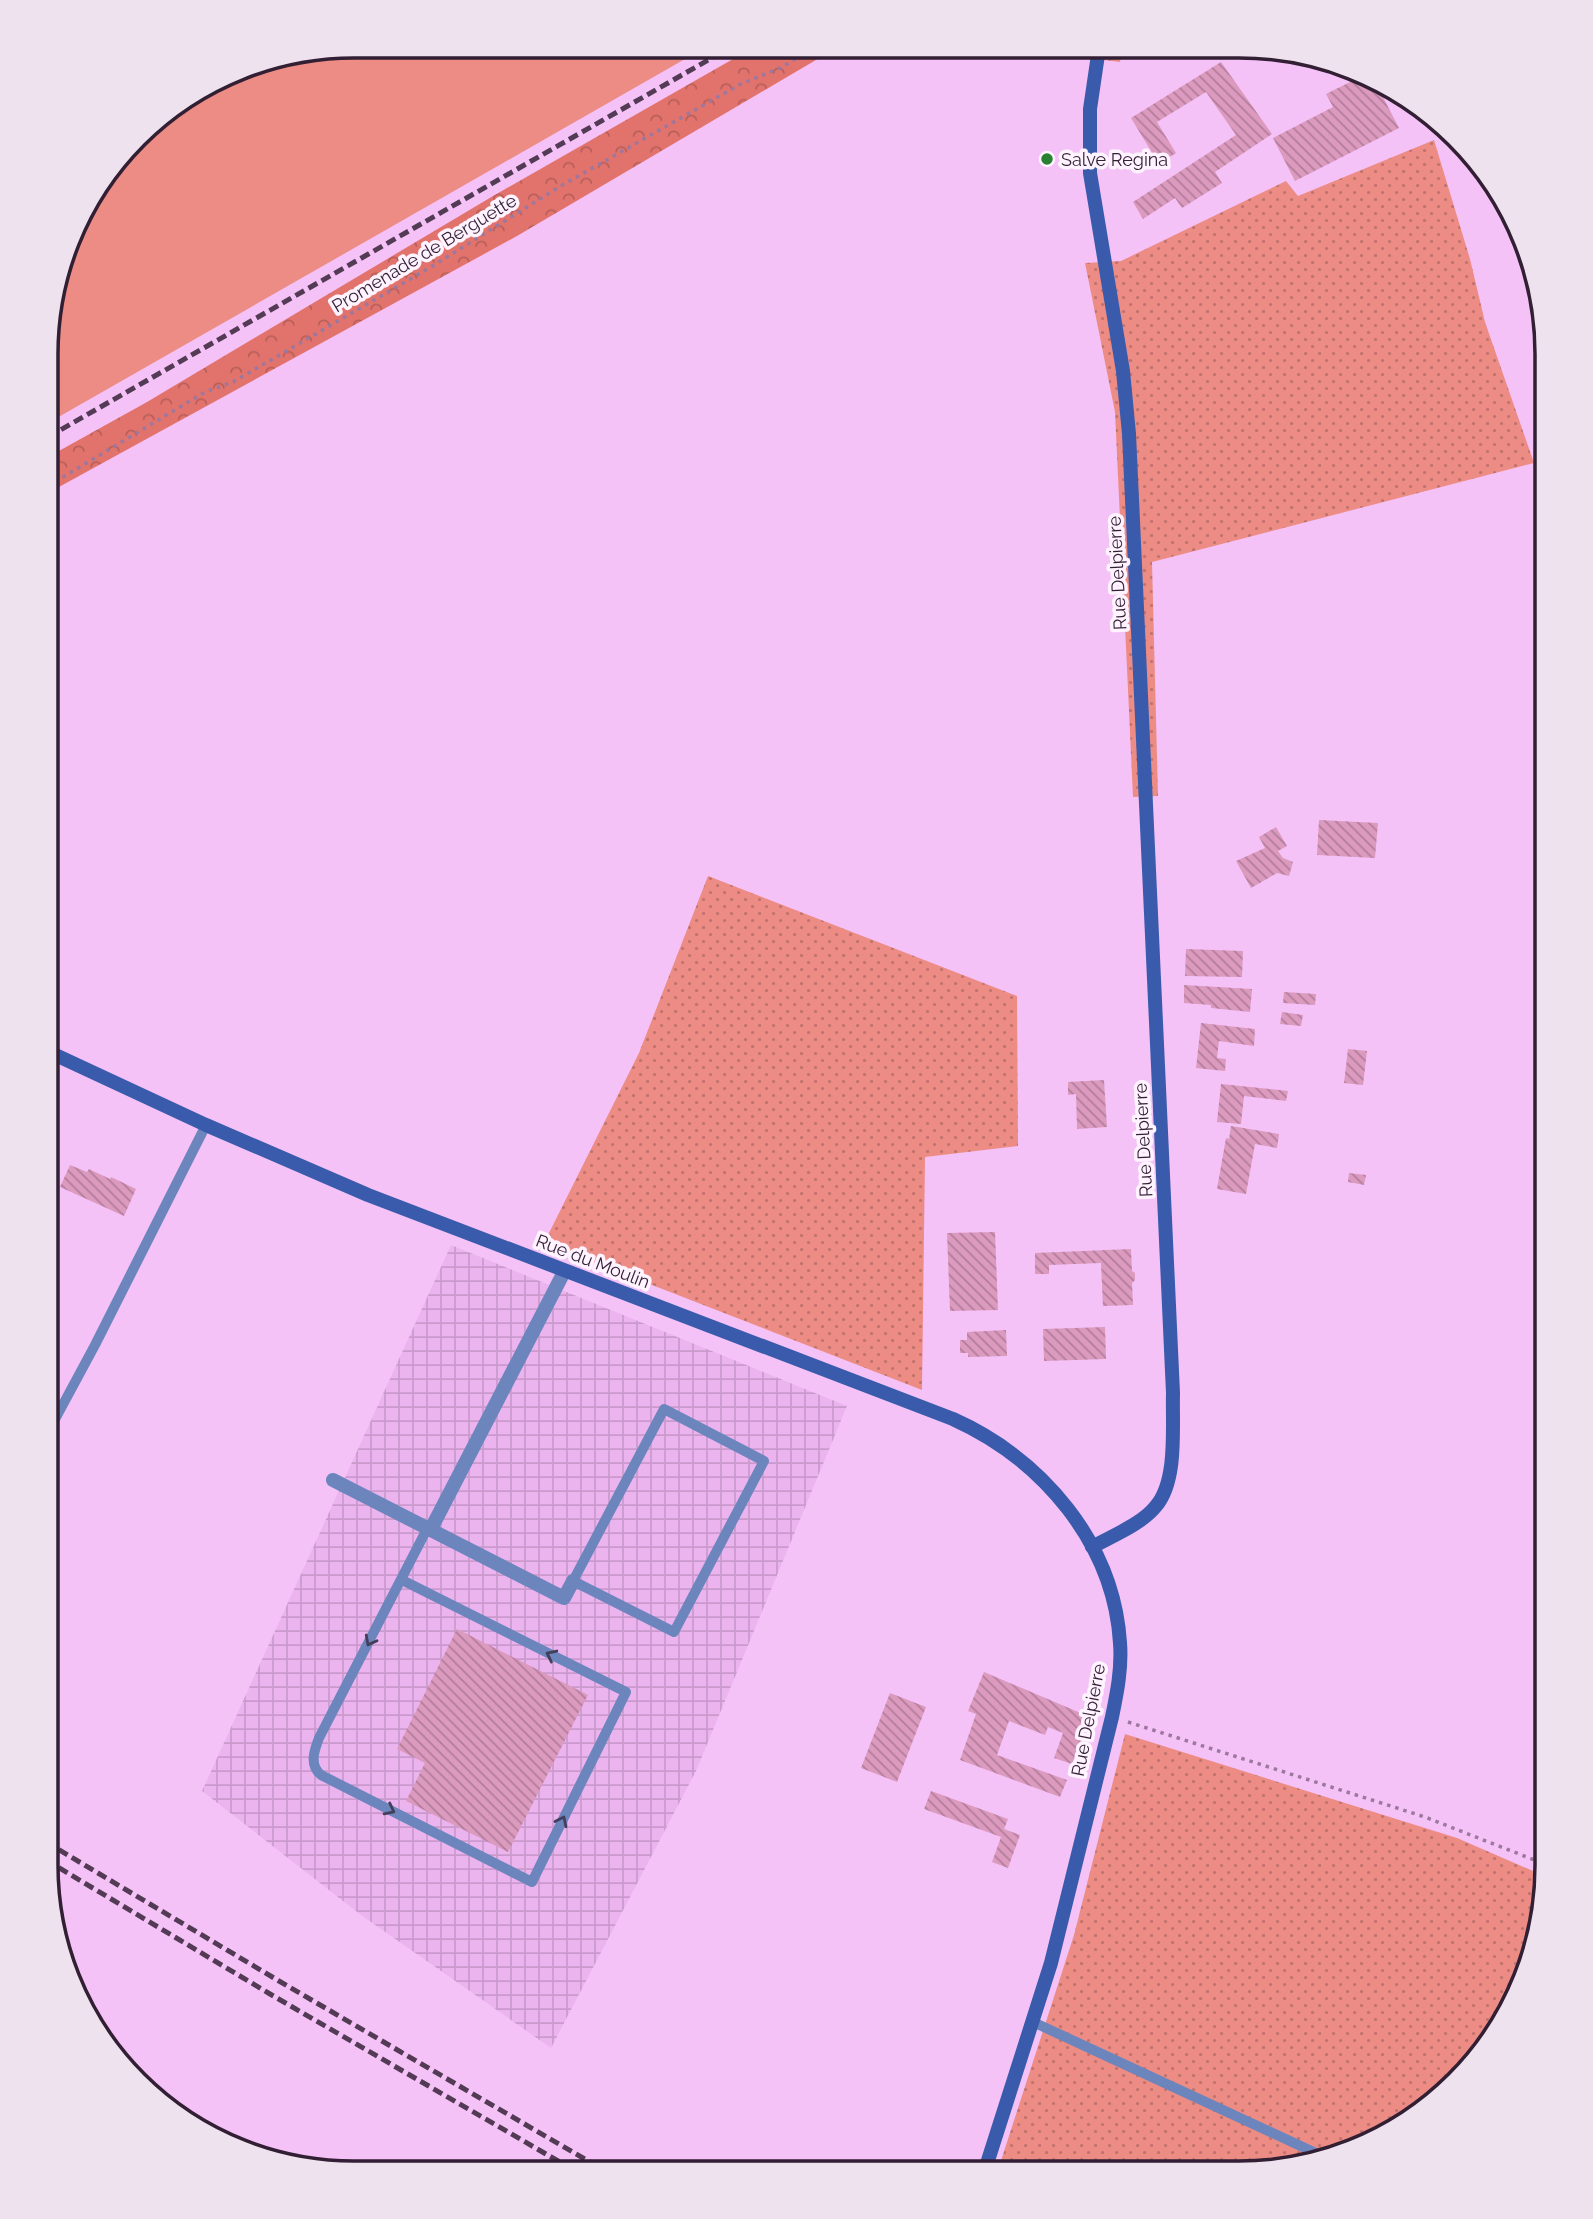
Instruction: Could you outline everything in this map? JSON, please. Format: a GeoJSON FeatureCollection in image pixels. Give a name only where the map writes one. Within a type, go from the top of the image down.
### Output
{"type":"FeatureCollection","features":[{"type":"Feature","properties":{"kind":"street","name":"Rue Delpierre"},"geometry":{"type":"LineString","coordinates":[[988,2161],[1051,1963],[1112,1717],[1120,1671],[1119,1628],[1109,1587],[1092,1548],[1146,1516],[1156,1507],[1162,1496],[1171,1462],[1173,1393],[1129,434],[1125,383],[1090,173],[1090,109],[1097,58]]}},
{"type":"Feature","properties":{"kind":"street","name":"Rue du Moulin"},"geometry":{"type":"LineString","coordinates":[[58,1056],[206,1125],[368,1195],[934,1411],[989,1436],[1027,1464],[1057,1494],[1076,1519],[1092,1548]]}},
{"type":"Feature","properties":{"kind":"street"},"geometry":{"type":"LineString","coordinates":[[429,1528],[564,1272]]}},
{"type":"Feature","properties":{"kind":"street"},"geometry":{"type":"LineString","coordinates":[[333,1479],[564,1598],[573,1581]]}},
{"type":"Feature","properties":{"kind":"lane"},"geometry":{"type":"LineString","coordinates":[[58,1414],[206,1125]]}},
{"type":"Feature","properties":{"kind":"lane"},"geometry":{"type":"LineString","coordinates":[[664,1409],[764,1461],[674,1632],[573,1581],[664,1409]]}},
{"type":"Feature","properties":{"kind":"lane"},"geometry":{"type":"LineString","coordinates":[[402,1580],[626,1692],[531,1882],[321,1775],[314,1766],[314,1753],[319,1738],[429,1528]]}},
{"type":"Feature","properties":{"kind":"lane"},"geometry":{"type":"LineString","coordinates":[[1033,2022],[1313,2152]]}},
{"type":"Feature","properties":{"kind":"path","name":"Promenade de Berguette"},"geometry":{"type":"LineString","coordinates":[[58,480],[205,392],[233,382],[431,267],[559,187],[739,85],[798,58]]}},
{"type":"Feature","properties":{"kind":"path"},"geometry":{"type":"LineString","coordinates":[[1112,1717],[1426,1817],[1535,1860]]}},
{"type":"Feature","properties":{"kind":"shaded area"},"geometry":{"type":"Polygon","coordinates":[[[334,58],[687,58],[58,417],[60,315],[73,258],[80,240],[97,206],[131,158],[158,131],[205,97],[258,73],[296,63],[334,58]]]}},
{"type":"Feature","properties":{"kind":"shaded area"},"geometry":{"type":"Polygon","coordinates":[[[1087,58],[1121,58],[1120,62],[1087,58]]]}},
{"type":"Feature","properties":{"kind":"shaded area"},"geometry":{"type":"Polygon","coordinates":[[[1434,140],[1470,259],[1485,322],[1534,463],[1152,562],[1158,796],[1133,797],[1115,412],[1085,263],[1121,261],[1286,181],[1298,196],[1434,140]]]}},
{"type":"Feature","properties":{"kind":"shaded area"},"geometry":{"type":"Polygon","coordinates":[[[708,876],[1017,996],[1018,1146],[925,1157],[922,1390],[544,1243],[639,1053],[708,876]]]}},
{"type":"Feature","properties":{"kind":"shaded area"},"geometry":{"type":"Polygon","coordinates":[[[451,1245],[847,1406],[696,1771],[551,2048],[361,1915],[202,1791],[451,1245]]]}},
{"type":"Feature","properties":{"kind":"shaded area"},"geometry":{"type":"Polygon","coordinates":[[[1125,1734],[1457,1838],[1535,1872],[1530,1923],[1520,1961],[1496,2013],[1462,2061],[1435,2088],[1388,2122],[1335,2146],[1278,2159],[1001,2161],[1074,1935],[1125,1734]]]}},
{"type":"Feature","properties":{"kind":"green space"},"geometry":{"type":"Polygon","coordinates":[[[735,58],[819,58],[517,236],[58,488],[58,451],[147,402],[493,196],[735,58]]]}},
{"type":"Feature","properties":{"kind":"building"},"geometry":{"type":"Polygon","coordinates":[[[1221,62],[1272,134],[1215,172],[1222,183],[1182,208],[1175,198],[1143,219],[1133,202],[1236,135],[1206,92],[1157,122],[1176,153],[1159,164],[1131,118],[1221,62]]]}},
{"type":"Feature","properties":{"kind":"building"},"geometry":{"type":"Polygon","coordinates":[[[1354,80],[1381,94],[1399,128],[1295,181],[1273,138],[1333,107],[1326,94],[1354,80]]]}},
{"type":"Feature","properties":{"kind":"building","name":"Salve Regina"},"geometry":{"type":"Polygon","coordinates":[[[1053,155],[1054,163],[1042,164],[1041,156],[1053,155]]]}},
{"type":"Feature","properties":{"kind":"building"},"geometry":{"type":"Polygon","coordinates":[[[1319,820],[1378,823],[1375,858],[1317,855],[1319,820]]]}},
{"type":"Feature","properties":{"kind":"building"},"geometry":{"type":"Polygon","coordinates":[[[1276,827],[1287,846],[1278,851],[1283,858],[1293,862],[1289,876],[1277,873],[1251,888],[1236,861],[1265,848],[1259,837],[1276,827]]]}},
{"type":"Feature","properties":{"kind":"building"},"geometry":{"type":"Polygon","coordinates":[[[1186,949],[1243,951],[1242,977],[1185,976],[1186,949]]]}},
{"type":"Feature","properties":{"kind":"building"},"geometry":{"type":"Polygon","coordinates":[[[1184,985],[1252,989],[1250,1012],[1184,1003],[1184,985]]]}},
{"type":"Feature","properties":{"kind":"building"},"geometry":{"type":"Polygon","coordinates":[[[1284,992],[1316,994],[1315,1005],[1283,1003],[1284,992]]]}},
{"type":"Feature","properties":{"kind":"building"},"geometry":{"type":"Polygon","coordinates":[[[1282,1012],[1303,1015],[1301,1026],[1280,1024],[1282,1012]]]}},
{"type":"Feature","properties":{"kind":"building"},"geometry":{"type":"Polygon","coordinates":[[[1201,1023],[1255,1029],[1254,1046],[1219,1041],[1217,1058],[1226,1059],[1225,1071],[1196,1068],[1201,1023]]]}},
{"type":"Feature","properties":{"kind":"building"},"geometry":{"type":"Polygon","coordinates":[[[1348,1049],[1367,1051],[1363,1085],[1344,1083],[1348,1049]]]}},
{"type":"Feature","properties":{"kind":"building"},"geometry":{"type":"Polygon","coordinates":[[[1104,1080],[1107,1127],[1077,1129],[1076,1094],[1068,1095],[1068,1082],[1104,1080]]]}},
{"type":"Feature","properties":{"kind":"building"},"geometry":{"type":"Polygon","coordinates":[[[1221,1084],[1288,1091],[1286,1101],[1244,1096],[1241,1124],[1217,1122],[1221,1084]]]}},
{"type":"Feature","properties":{"kind":"building"},"geometry":{"type":"Polygon","coordinates":[[[1231,1126],[1279,1134],[1277,1148],[1255,1144],[1246,1194],[1217,1189],[1226,1138],[1229,1139],[1231,1126]]]}},
{"type":"Feature","properties":{"kind":"building"},"geometry":{"type":"Polygon","coordinates":[[[70,1165],[87,1172],[89,1169],[110,1179],[111,1177],[136,1189],[124,1216],[60,1187],[70,1165]]]}},
{"type":"Feature","properties":{"kind":"building"},"geometry":{"type":"Polygon","coordinates":[[[1349,1173],[1366,1175],[1364,1185],[1348,1182],[1349,1173]]]}},
{"type":"Feature","properties":{"kind":"building"},"geometry":{"type":"Polygon","coordinates":[[[995,1232],[998,1310],[950,1311],[947,1233],[995,1232]]]}},
{"type":"Feature","properties":{"kind":"building"},"geometry":{"type":"Polygon","coordinates":[[[1131,1249],[1132,1271],[1135,1273],[1132,1283],[1133,1305],[1103,1306],[1101,1263],[1049,1265],[1049,1274],[1035,1274],[1035,1253],[1131,1249]]]}},
{"type":"Feature","properties":{"kind":"building"},"geometry":{"type":"Polygon","coordinates":[[[1105,1327],[1106,1359],[1044,1361],[1043,1329],[1105,1327]]]}},
{"type":"Feature","properties":{"kind":"building"},"geometry":{"type":"Polygon","coordinates":[[[1006,1330],[1007,1356],[968,1357],[968,1353],[960,1353],[960,1340],[967,1340],[967,1332],[1006,1330]]]}},
{"type":"Feature","properties":{"kind":"building"},"geometry":{"type":"Polygon","coordinates":[[[457,1629],[588,1695],[508,1852],[406,1801],[425,1763],[397,1749],[457,1629]]]}},
{"type":"Feature","properties":{"kind":"building"},"geometry":{"type":"Polygon","coordinates":[[[984,1672],[1090,1717],[1072,1764],[1054,1758],[1063,1733],[1048,1727],[1045,1735],[1009,1721],[997,1755],[1067,1780],[1060,1797],[960,1760],[976,1714],[968,1711],[984,1672]]]}},
{"type":"Feature","properties":{"kind":"building"},"geometry":{"type":"Polygon","coordinates":[[[890,1693],[926,1707],[897,1782],[861,1768],[890,1693]]]}},
{"type":"Feature","properties":{"kind":"building"},"geometry":{"type":"Polygon","coordinates":[[[931,1791],[1008,1819],[1004,1829],[1020,1835],[1008,1868],[992,1862],[1001,1837],[924,1809],[931,1791]]]}},
{"type":"Feature","properties":{"kind":"railway"},"geometry":{"type":"LineString","coordinates":[[58,431],[712,58]]}},
{"type":"Feature","properties":{"kind":"railway"},"geometry":{"type":"LineString","coordinates":[[58,1849],[588,2161]]}},
{"type":"Feature","properties":{"kind":"railway"},"geometry":{"type":"LineString","coordinates":[[58,1867],[558,2161]]}},
{"type":"Feature","properties":{"kind":"place","name":"Salve Regina"},"geometry":{"type":"Point","coordinates":[1047,159]}}]}
